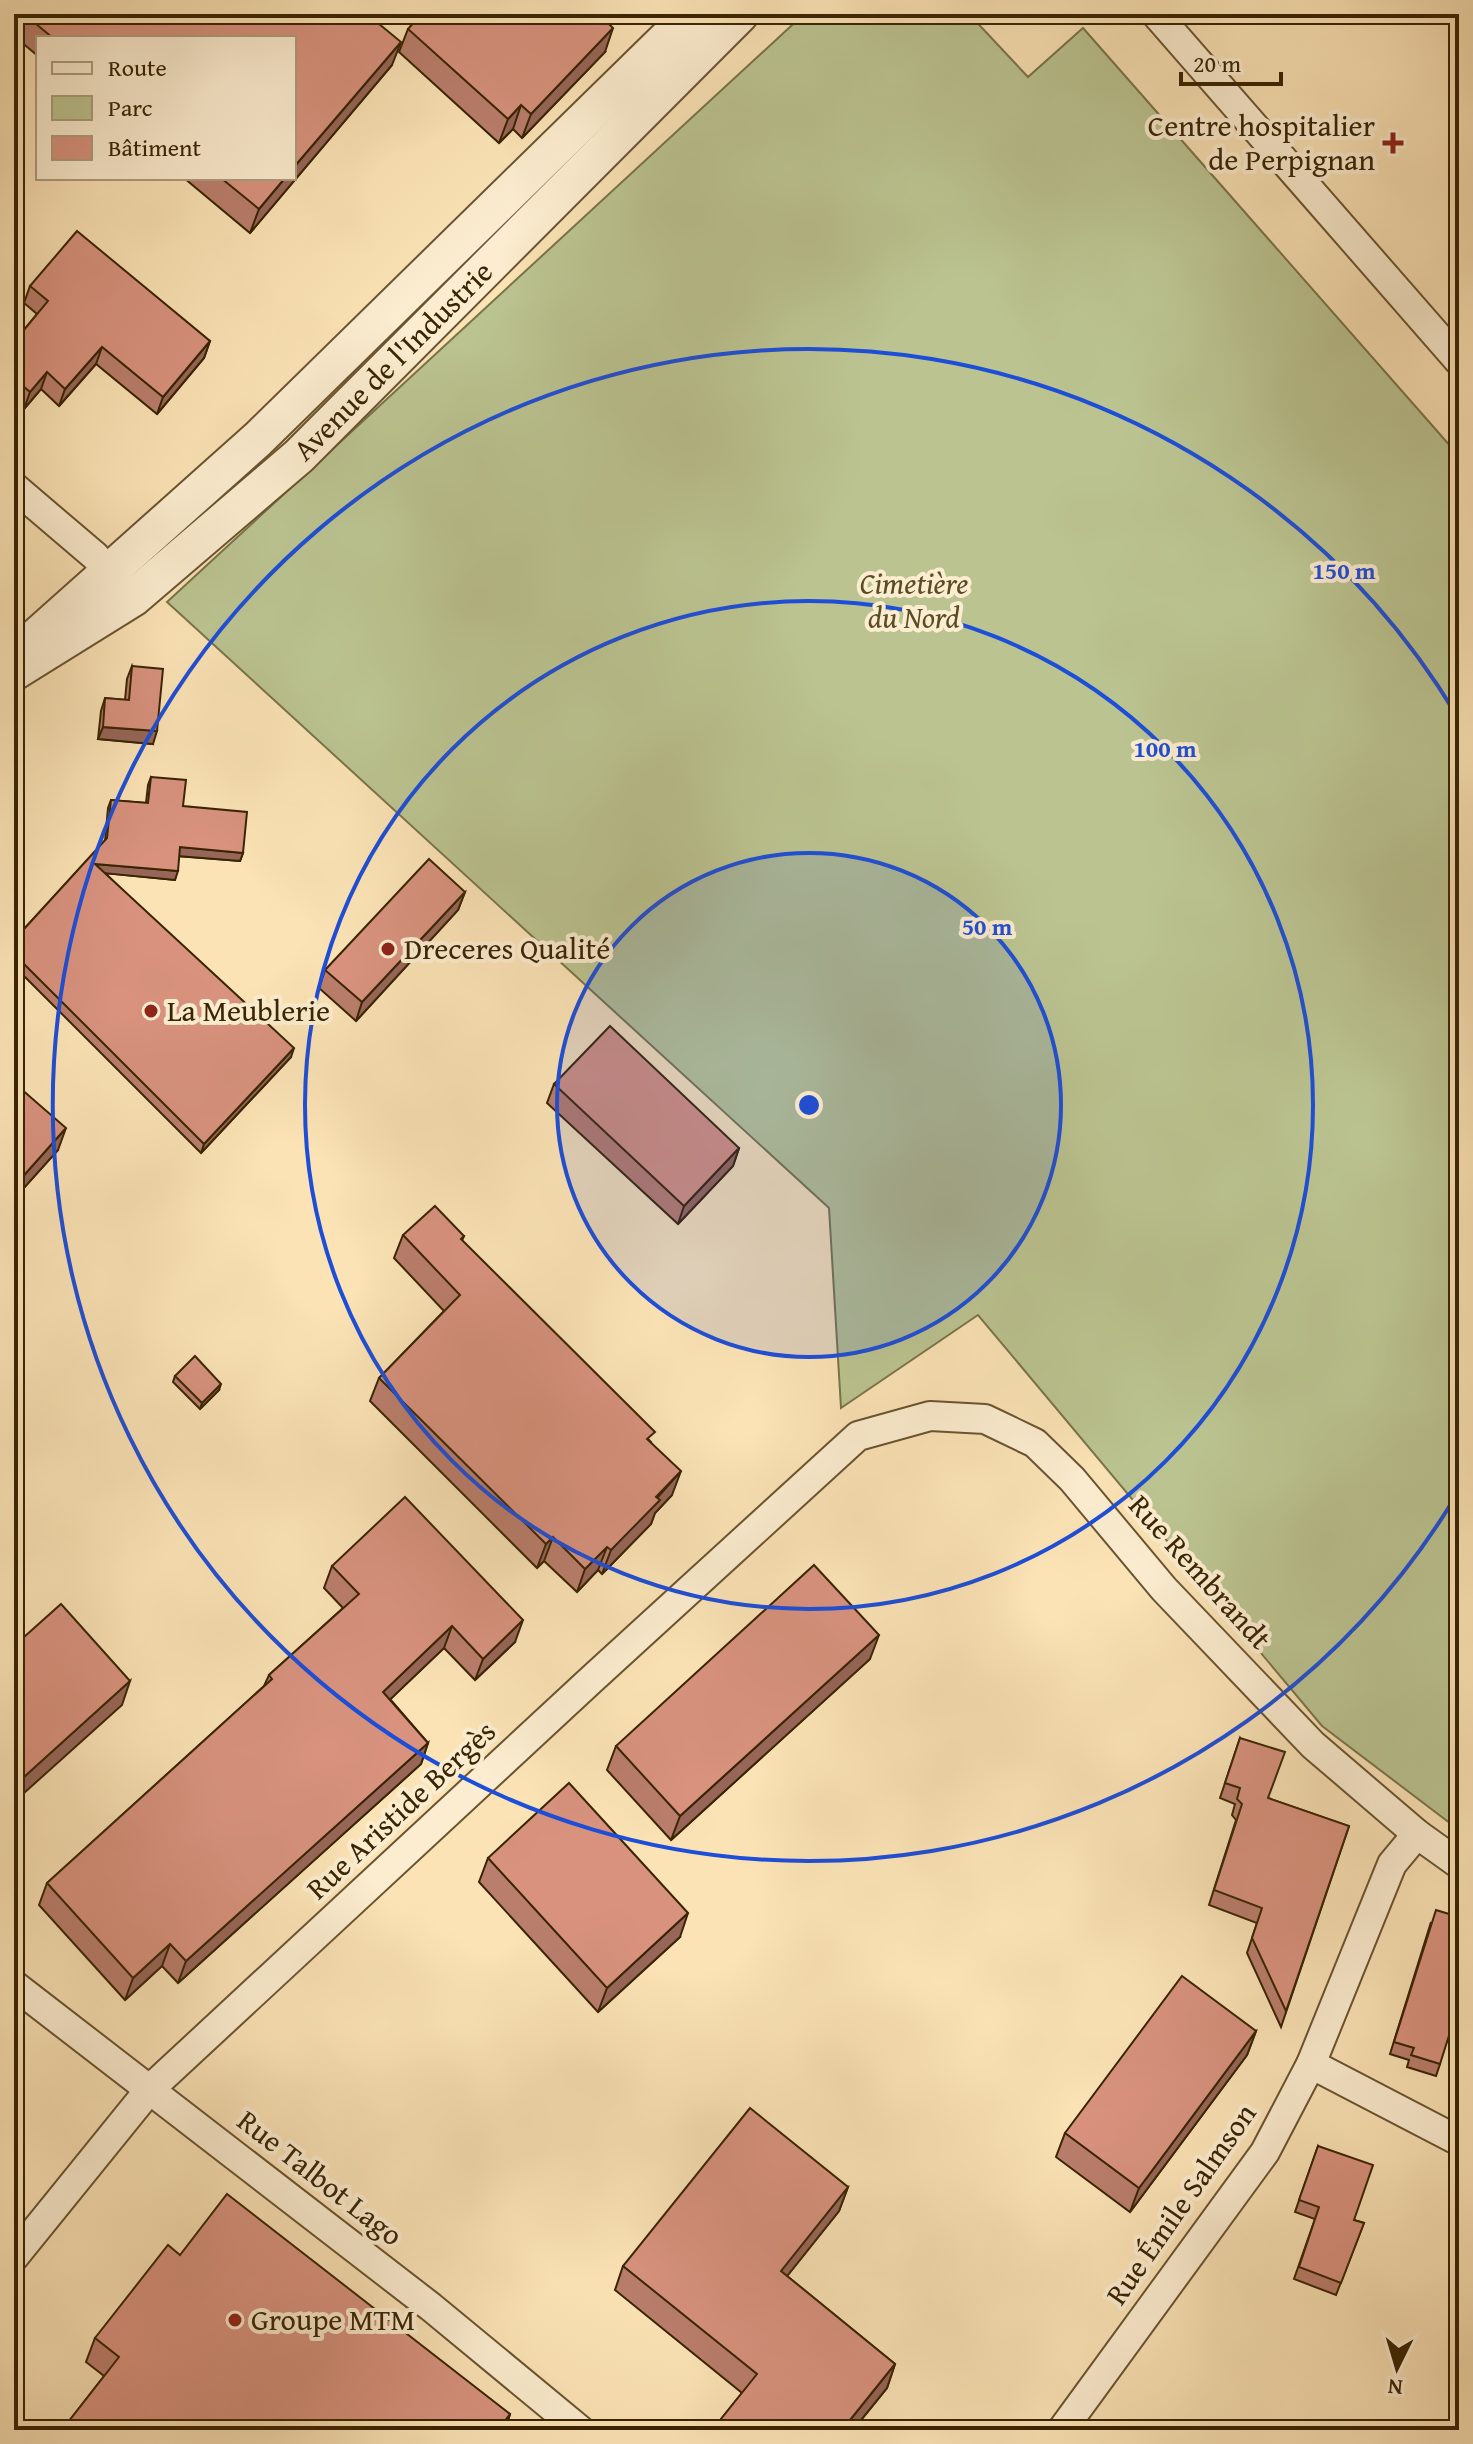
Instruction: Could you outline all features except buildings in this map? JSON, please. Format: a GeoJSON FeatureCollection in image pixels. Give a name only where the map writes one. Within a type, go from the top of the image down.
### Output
{"type":"FeatureCollection","features":[{"type":"Feature","properties":{"kind":"street","name":"Avenue de l'Industrie"},"geometry":{"type":"LineString","coordinates":[[14,672],[121,586],[258,439],[692,14]]}},
{"type":"Feature","properties":{"kind":"street","name":"Avenue de l'Industrie"},"geometry":{"type":"LineString","coordinates":[[14,657],[121,586],[299,456],[740,14]]}},
{"type":"Feature","properties":{"kind":"street"},"geometry":{"type":"LineString","coordinates":[[1156,14],[1459,361]]}},
{"type":"Feature","properties":{"kind":"street"},"geometry":{"type":"LineString","coordinates":[[369,330],[396,359]]}},
{"type":"Feature","properties":{"kind":"street"},"geometry":{"type":"LineString","coordinates":[[14,487],[95,556],[121,586]]}},
{"type":"Feature","properties":{"kind":"street","name":"Rue Rembrandt"},"geometry":{"type":"LineString","coordinates":[[858,1436],[930,1416],[985,1419],[1035,1443],[1072,1479],[1164,1589],[1313,1745],[1417,1834],[1459,1864]]}},
{"type":"Feature","properties":{"kind":"street","name":"Rue Aristide Bergès"},"geometry":{"type":"LineString","coordinates":[[14,2257],[150,2089],[858,1436]]}},
{"type":"Feature","properties":{"kind":"street","name":"Rue Émile Salmson"},"geometry":{"type":"LineString","coordinates":[[1062,2430],[1265,2152],[1311,2064],[1392,1864],[1417,1834]]}},
{"type":"Feature","properties":{"kind":"street","name":"Rue Talbot Lago"},"geometry":{"type":"LineString","coordinates":[[14,1985],[431,2307],[580,2430]]}},
{"type":"Feature","properties":{"kind":"street"},"geometry":{"type":"LineString","coordinates":[[1311,2064],[1459,2141]]}},
{"type":"Feature","properties":{"kind":"green space","name":"Cimetière du Nord"},"geometry":{"type":"Polygon","coordinates":[[[804,14],[969,14],[1028,77],[1083,28],[1459,456],[1459,1830],[1322,1726],[978,1315],[841,1408],[829,1208],[167,602],[804,14]]]}},
{"type":"Feature","properties":{"kind":"place","name":"Centre hospitalier de Perpignan"},"geometry":{"type":"Point","coordinates":[1393,143]}},
{"type":"Feature","properties":{"kind":"place","name":"Dreceres Qualité"},"geometry":{"type":"Point","coordinates":[388,949]}},
{"type":"Feature","properties":{"kind":"place","name":"La Meublerie"},"geometry":{"type":"Point","coordinates":[151,1011]}},
{"type":"Feature","properties":{"kind":"place","name":"Groupe MTM"},"geometry":{"type":"Point","coordinates":[235,2320]}}]}
